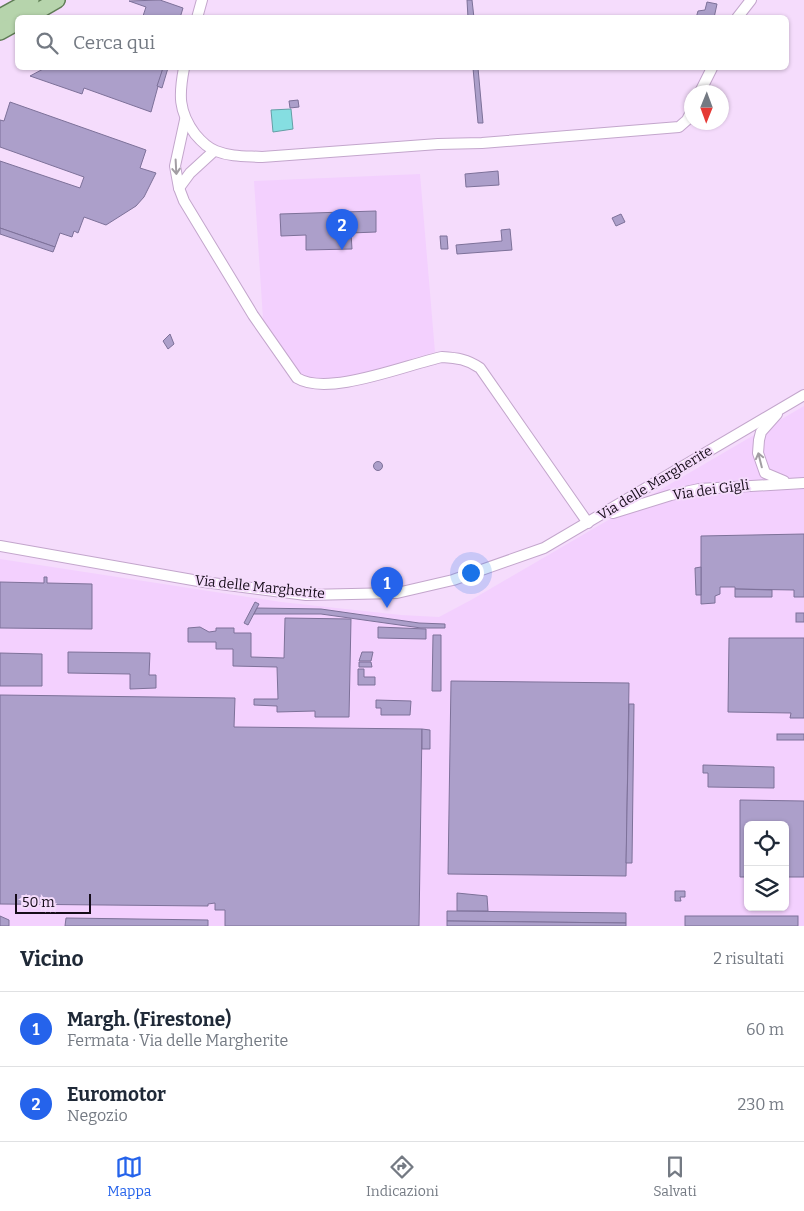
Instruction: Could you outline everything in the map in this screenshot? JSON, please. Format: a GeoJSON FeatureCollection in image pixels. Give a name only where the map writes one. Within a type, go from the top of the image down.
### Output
{"type":"FeatureCollection","features":[{"type":"Feature","properties":{"kind":"main road"},"geometry":{"type":"LineString","coordinates":[[0,17],[31,0]]}},
{"type":"Feature","properties":{"kind":"main road"},"geometry":{"type":"LineString","coordinates":[[31,15],[57,0]]}},
{"type":"Feature","properties":{"kind":"main road"},"geometry":{"type":"LineString","coordinates":[[0,32],[15,24]]}},
{"type":"Feature","properties":{"kind":"street"},"geometry":{"type":"LineString","coordinates":[[198,15],[202,0]]}},
{"type":"Feature","properties":{"kind":"street"},"geometry":{"type":"LineString","coordinates":[[739,15],[751,0]]}},
{"type":"Feature","properties":{"kind":"street"},"geometry":{"type":"LineString","coordinates":[[184,70],[181,101],[185,120],[175,166],[179,188],[184,201],[253,315],[297,378],[306,384],[330,385],[351,382],[442,357],[469,361],[480,368],[588,523]]}},
{"type":"Feature","properties":{"kind":"street"},"geometry":{"type":"LineString","coordinates":[[704,85],[711,70]]}},
{"type":"Feature","properties":{"kind":"street"},"geometry":{"type":"LineString","coordinates":[[185,120],[199,138],[214,151],[233,156],[262,157],[438,144],[482,144],[678,127],[684,122]]}},
{"type":"Feature","properties":{"kind":"street"},"geometry":{"type":"LineString","coordinates":[[179,188],[190,173],[214,151]]}},
{"type":"Feature","properties":{"kind":"street","name":"Via delle Margherite"},"geometry":{"type":"LineString","coordinates":[[0,546],[204,582],[306,595],[398,593],[453,580],[544,548],[804,394]]}},
{"type":"Feature","properties":{"kind":"street","name":"Via dei Gigli"},"geometry":{"type":"LineString","coordinates":[[782,408],[761,432],[758,453],[760,463],[765,473],[776,479],[801,483]]}},
{"type":"Feature","properties":{"kind":"street","name":"Via dei Gigli"},"geometry":{"type":"LineString","coordinates":[[598,517],[671,495],[699,489],[801,483]]}},
{"type":"Feature","properties":{"kind":"shaded area"},"geometry":{"type":"Polygon","coordinates":[[[291,109],[293,129],[273,132],[271,110],[291,109]]]}},
{"type":"Feature","properties":{"kind":"shaded area"},"geometry":{"type":"Polygon","coordinates":[[[420,174],[435,352],[337,381],[319,381],[298,373],[263,319],[254,181],[420,174]]]}},
{"type":"Feature","properties":{"kind":"shaded area"},"geometry":{"type":"Polygon","coordinates":[[[804,406],[804,926],[0,926],[0,559],[281,602],[401,615],[439,617],[804,406]]]}},
{"type":"Feature","properties":{"kind":"building"},"geometry":{"type":"Polygon","coordinates":[[[160,0],[183,8],[181,15],[143,15],[146,7],[129,1],[160,0]]]}},
{"type":"Feature","properties":{"kind":"building"},"geometry":{"type":"Polygon","coordinates":[[[467,0],[472,0],[474,15],[468,15],[467,0]]]}},
{"type":"Feature","properties":{"kind":"building"},"geometry":{"type":"Polygon","coordinates":[[[707,2],[717,4],[715,15],[697,15],[698,11],[705,10],[707,2]]]}},
{"type":"Feature","properties":{"kind":"building"},"geometry":{"type":"Polygon","coordinates":[[[41,70],[162,70],[151,112],[84,88],[82,94],[30,76],[41,70]]]}},
{"type":"Feature","properties":{"kind":"building"},"geometry":{"type":"Polygon","coordinates":[[[162,70],[167,70],[162,88],[157,86],[162,70]]]}},
{"type":"Feature","properties":{"kind":"building"},"geometry":{"type":"Polygon","coordinates":[[[473,70],[478,70],[483,123],[478,123],[473,70]]]}},
{"type":"Feature","properties":{"kind":"building"},"geometry":{"type":"Polygon","coordinates":[[[298,100],[299,107],[290,108],[289,101],[298,100]]]}},
{"type":"Feature","properties":{"kind":"building"},"geometry":{"type":"Polygon","coordinates":[[[10,102],[146,150],[140,168],[156,173],[144,197],[136,206],[106,225],[84,217],[78,233],[74,231],[72,237],[60,233],[55,247],[0,228],[0,161],[80,188],[84,177],[0,147],[0,120],[4,121],[10,102]]]}},
{"type":"Feature","properties":{"kind":"building"},"geometry":{"type":"Polygon","coordinates":[[[498,171],[499,185],[466,187],[465,174],[498,171]]]}},
{"type":"Feature","properties":{"kind":"building"},"geometry":{"type":"Polygon","coordinates":[[[376,211],[376,232],[351,233],[352,249],[306,250],[306,235],[281,236],[280,214],[376,211]]]}},
{"type":"Feature","properties":{"kind":"building"},"geometry":{"type":"Polygon","coordinates":[[[621,214],[625,222],[616,226],[612,218],[621,214]]]}},
{"type":"Feature","properties":{"kind":"building"},"geometry":{"type":"Polygon","coordinates":[[[0,228],[55,247],[53,252],[0,234],[0,228]]]}},
{"type":"Feature","properties":{"kind":"building"},"geometry":{"type":"Polygon","coordinates":[[[510,229],[512,250],[457,254],[456,245],[502,241],[501,230],[510,229]]]}},
{"type":"Feature","properties":{"kind":"building"},"geometry":{"type":"Polygon","coordinates":[[[440,236],[447,236],[448,249],[441,249],[440,236]]]}},
{"type":"Feature","properties":{"kind":"building"},"geometry":{"type":"Polygon","coordinates":[[[170,334],[174,344],[168,349],[163,341],[170,334]]]}},
{"type":"Feature","properties":{"kind":"building"},"geometry":{"type":"Polygon","coordinates":[[[378,461],[383,466],[378,471],[373,466],[378,461]]]}},
{"type":"Feature","properties":{"kind":"building"},"geometry":{"type":"Polygon","coordinates":[[[804,534],[804,597],[794,597],[794,590],[720,587],[720,594],[715,596],[715,603],[701,604],[701,536],[804,534]]]}},
{"type":"Feature","properties":{"kind":"building"},"geometry":{"type":"Polygon","coordinates":[[[701,567],[701,595],[696,595],[695,568],[701,567]]]}},
{"type":"Feature","properties":{"kind":"building"},"geometry":{"type":"Polygon","coordinates":[[[44,577],[47,577],[47,583],[92,584],[92,629],[0,628],[0,582],[44,583],[44,577]]]}},
{"type":"Feature","properties":{"kind":"building"},"geometry":{"type":"Polygon","coordinates":[[[735,589],[772,590],[772,597],[735,597],[735,589]]]}},
{"type":"Feature","properties":{"kind":"building"},"geometry":{"type":"Polygon","coordinates":[[[255,602],[259,604],[248,625],[244,623],[255,602]]]}},
{"type":"Feature","properties":{"kind":"building"},"geometry":{"type":"Polygon","coordinates":[[[257,608],[321,609],[419,623],[445,624],[445,628],[421,628],[321,614],[254,614],[257,608]]]}},
{"type":"Feature","properties":{"kind":"building"},"geometry":{"type":"Polygon","coordinates":[[[796,613],[804,613],[804,622],[796,622],[796,613]]]}},
{"type":"Feature","properties":{"kind":"building"},"geometry":{"type":"Polygon","coordinates":[[[285,618],[351,619],[349,717],[315,717],[315,711],[277,712],[277,706],[254,705],[254,699],[278,699],[277,667],[233,666],[233,649],[216,649],[216,642],[188,642],[188,628],[200,627],[209,632],[216,631],[216,628],[234,628],[234,633],[251,633],[251,657],[284,658],[285,618]]]}},
{"type":"Feature","properties":{"kind":"building"},"geometry":{"type":"Polygon","coordinates":[[[378,627],[426,629],[426,639],[378,638],[378,627]]]}},
{"type":"Feature","properties":{"kind":"building"},"geometry":{"type":"Polygon","coordinates":[[[433,635],[441,635],[441,691],[432,691],[433,635]]]}},
{"type":"Feature","properties":{"kind":"building"},"geometry":{"type":"Polygon","coordinates":[[[729,638],[804,638],[804,718],[790,718],[791,713],[728,712],[729,638]]]}},
{"type":"Feature","properties":{"kind":"building"},"geometry":{"type":"Polygon","coordinates":[[[68,652],[150,653],[149,675],[156,675],[156,688],[130,689],[130,674],[68,673],[68,652]]]}},
{"type":"Feature","properties":{"kind":"building"},"geometry":{"type":"Polygon","coordinates":[[[362,652],[373,652],[371,661],[359,661],[362,652]]]}},
{"type":"Feature","properties":{"kind":"building"},"geometry":{"type":"Polygon","coordinates":[[[0,653],[42,654],[42,686],[0,686],[0,653]]]}},
{"type":"Feature","properties":{"kind":"building"},"geometry":{"type":"Polygon","coordinates":[[[359,662],[371,662],[372,667],[359,667],[359,662]]]}},
{"type":"Feature","properties":{"kind":"building"},"geometry":{"type":"Polygon","coordinates":[[[358,669],[364,669],[364,677],[375,677],[375,685],[358,685],[358,669]]]}},
{"type":"Feature","properties":{"kind":"building"},"geometry":{"type":"Polygon","coordinates":[[[451,681],[629,683],[626,876],[448,874],[451,681]]]}},
{"type":"Feature","properties":{"kind":"building"},"geometry":{"type":"Polygon","coordinates":[[[0,695],[235,698],[234,727],[422,729],[419,926],[225,926],[225,910],[215,910],[215,903],[208,904],[208,906],[0,904],[0,695]]]}},
{"type":"Feature","properties":{"kind":"building"},"geometry":{"type":"Polygon","coordinates":[[[376,700],[411,701],[410,715],[381,715],[381,708],[376,708],[376,700]]]}},
{"type":"Feature","properties":{"kind":"building"},"geometry":{"type":"Polygon","coordinates":[[[629,704],[634,704],[632,863],[626,863],[629,704]]]}},
{"type":"Feature","properties":{"kind":"building"},"geometry":{"type":"Polygon","coordinates":[[[422,729],[430,730],[430,749],[422,749],[422,729]]]}},
{"type":"Feature","properties":{"kind":"building"},"geometry":{"type":"Polygon","coordinates":[[[777,734],[804,734],[804,740],[777,740],[777,734]]]}},
{"type":"Feature","properties":{"kind":"building"},"geometry":{"type":"Polygon","coordinates":[[[703,765],[774,767],[774,788],[708,787],[708,773],[703,773],[703,765]]]}},
{"type":"Feature","properties":{"kind":"building"},"geometry":{"type":"Polygon","coordinates":[[[740,800],[804,801],[804,877],[789,877],[789,821],[744,821],[744,877],[740,877],[740,800]]]}},
{"type":"Feature","properties":{"kind":"building"},"geometry":{"type":"Polygon","coordinates":[[[675,891],[685,891],[685,897],[680,897],[681,901],[675,901],[675,891]]]}},
{"type":"Feature","properties":{"kind":"building"},"geometry":{"type":"Polygon","coordinates":[[[457,893],[487,896],[488,911],[457,911],[457,893]]]}},
{"type":"Feature","properties":{"kind":"building"},"geometry":{"type":"Polygon","coordinates":[[[447,911],[626,913],[626,923],[447,921],[447,911]]]}},
{"type":"Feature","properties":{"kind":"building"},"geometry":{"type":"Polygon","coordinates":[[[0,916],[9,920],[9,926],[0,926],[0,916]]]}},
{"type":"Feature","properties":{"kind":"building"},"geometry":{"type":"Polygon","coordinates":[[[685,916],[798,916],[798,926],[685,926],[685,916]]]}},
{"type":"Feature","properties":{"kind":"building"},"geometry":{"type":"Polygon","coordinates":[[[66,918],[208,920],[208,926],[65,926],[66,918]]]}},
{"type":"Feature","properties":{"kind":"building"},"geometry":{"type":"Polygon","coordinates":[[[447,921],[626,923],[626,926],[447,926],[447,921]]]}},
{"type":"Feature","properties":{"kind":"place","name":"Euromotor"},"geometry":{"type":"Point","coordinates":[342,250]}},
{"type":"Feature","properties":{"kind":"place","name":"Margh. (Firestone)"},"geometry":{"type":"Point","coordinates":[387,608]}}]}
